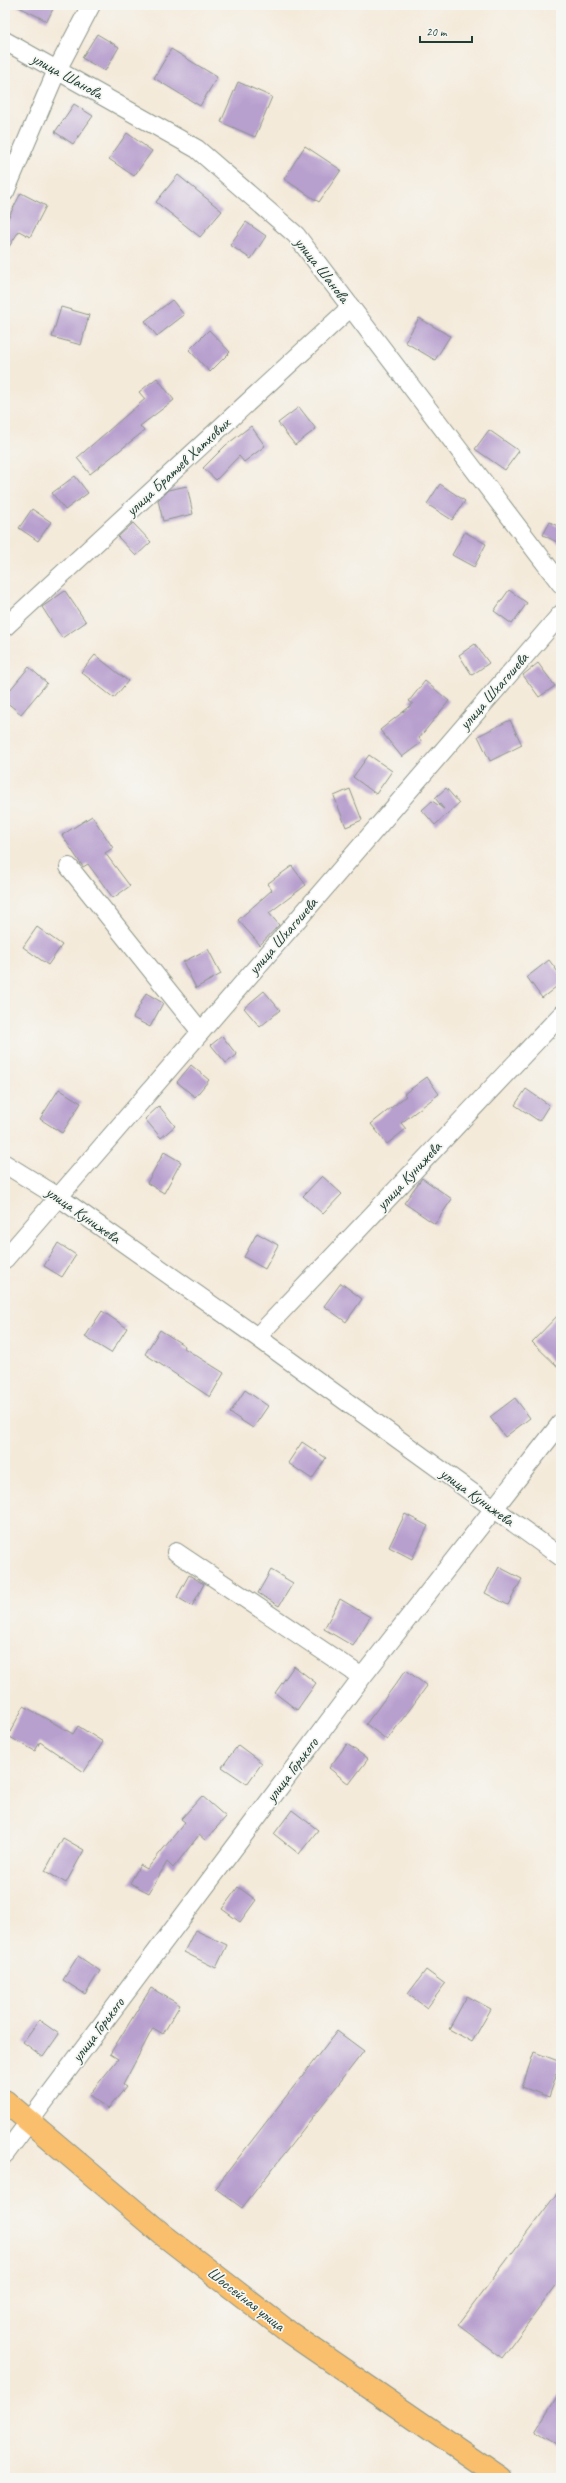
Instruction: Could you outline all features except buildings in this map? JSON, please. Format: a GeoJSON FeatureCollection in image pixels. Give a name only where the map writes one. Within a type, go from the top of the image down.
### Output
{"type":"FeatureCollection","features":[{"type":"Feature","properties":{"kind":"highway","name":"Шоссейная улица"},"geometry":{"type":"LineString","coordinates":[[5,2101],[162,2234],[290,2333],[501,2478]]}},
{"type":"Feature","properties":{"kind":"street"},"geometry":{"type":"LineString","coordinates":[[5,192],[57,70],[91,5]]}},
{"type":"Feature","properties":{"kind":"street","name":"улица Шанова"},"geometry":{"type":"LineString","coordinates":[[5,41],[196,149],[296,235],[561,584]]}},
{"type":"Feature","properties":{"kind":"street","name":"улица Братьев Хатховых"},"geometry":{"type":"LineString","coordinates":[[5,627],[351,307]]}},
{"type":"Feature","properties":{"kind":"street","name":"улица Шхагошева"},"geometry":{"type":"LineString","coordinates":[[5,1259],[60,1198],[561,614]]}},
{"type":"Feature","properties":{"kind":"street"},"geometry":{"type":"LineString","coordinates":[[69,867],[201,1032]]}},
{"type":"Feature","properties":{"kind":"street","name":"улица Кунижева"},"geometry":{"type":"LineString","coordinates":[[257,1338],[561,1015]]}},
{"type":"Feature","properties":{"kind":"street","name":"улица Кунижева"},"geometry":{"type":"LineString","coordinates":[[5,1164],[60,1198],[561,1557]]}},
{"type":"Feature","properties":{"kind":"street","name":"улица Горького"},"geometry":{"type":"LineString","coordinates":[[5,2154],[362,1676],[561,1423]]}},
{"type":"Feature","properties":{"kind":"street"},"geometry":{"type":"LineString","coordinates":[[176,1552],[362,1676]]}}]}
